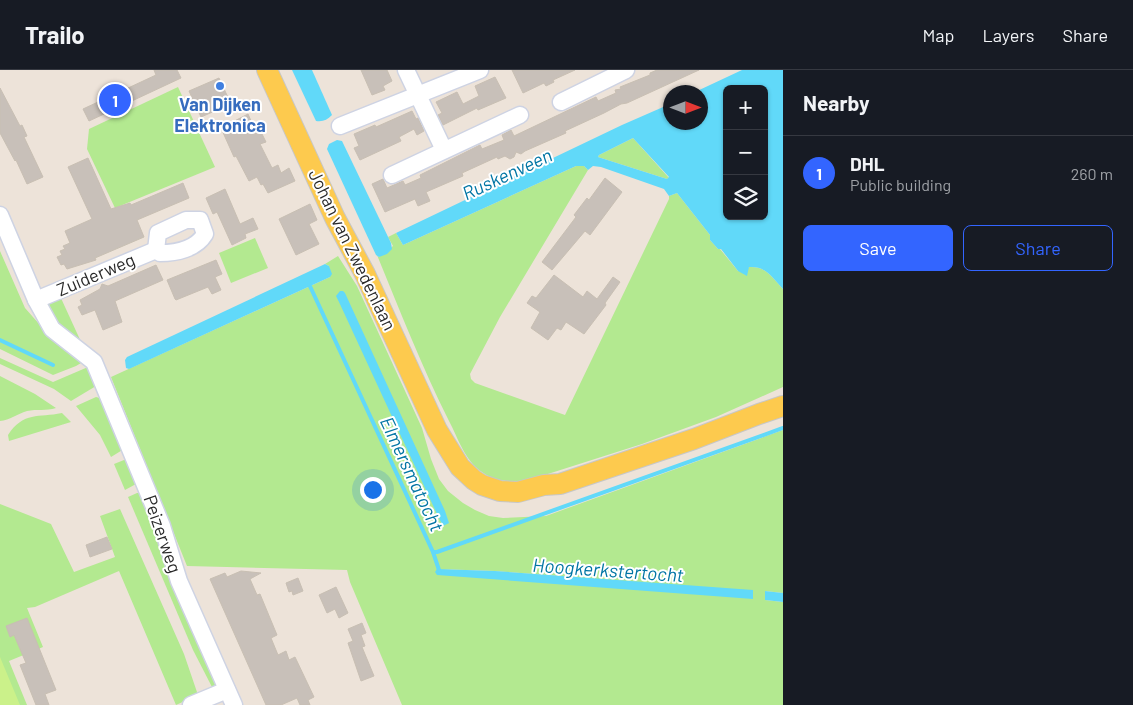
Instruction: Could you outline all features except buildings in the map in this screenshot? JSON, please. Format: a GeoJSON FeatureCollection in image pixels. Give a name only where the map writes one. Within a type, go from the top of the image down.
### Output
{"type":"FeatureCollection","features":[{"type":"Feature","properties":{"kind":"main road","name":"Johan van Zwedenlaan"},"geometry":{"type":"LineString","coordinates":[[267,70],[335,218],[365,274],[437,430],[460,467],[474,480],[500,491],[518,492],[544,485],[560,484],[694,439],[783,406]]}},
{"type":"Feature","properties":{"kind":"main road","name":"Johan van Zwedenlaan"},"geometry":{"type":"LineString","coordinates":[[759,414],[783,400]]}},
{"type":"Feature","properties":{"kind":"street"},"geometry":{"type":"LineString","coordinates":[[406,70],[444,150]]}},
{"type":"Feature","properties":{"kind":"street"},"geometry":{"type":"LineString","coordinates":[[340,126],[480,70]]}},
{"type":"Feature","properties":{"kind":"street"},"geometry":{"type":"LineString","coordinates":[[562,102],[601,76],[626,70]]}},
{"type":"Feature","properties":{"kind":"street"},"geometry":{"type":"LineString","coordinates":[[392,175],[520,115]]}},
{"type":"Feature","properties":{"kind":"street","name":"Zuiderweg"},"geometry":{"type":"LineString","coordinates":[[0,215],[36,300],[52,329],[94,362]]}},
{"type":"Feature","properties":{"kind":"street","name":"Zuiderweg"},"geometry":{"type":"LineString","coordinates":[[36,300],[156,250]]}},
{"type":"Feature","properties":{"kind":"street","name":"Peizerweg"},"geometry":{"type":"LineString","coordinates":[[94,362],[162,526],[179,581],[234,705]]}},
{"type":"Feature","properties":{"kind":"street"},"geometry":{"type":"LineString","coordinates":[[191,705],[227,690]]}},
{"type":"Feature","properties":{"kind":"green space"},"geometry":{"type":"Polygon","coordinates":[[[178,87],[215,167],[115,208],[87,149],[89,129],[178,87]]]}},
{"type":"Feature","properties":{"kind":"green space"},"geometry":{"type":"Polygon","coordinates":[[[633,138],[669,178],[667,179],[598,157],[633,138]]]}},
{"type":"Feature","properties":{"kind":"green space"},"geometry":{"type":"Polygon","coordinates":[[[576,166],[584,166],[588,170],[500,317],[470,374],[471,379],[475,383],[565,415],[669,196],[677,193],[710,235],[710,240],[738,271],[747,270],[749,267],[760,268],[768,273],[783,289],[783,387],[716,417],[642,444],[529,480],[499,480],[487,475],[476,467],[462,449],[420,360],[377,255],[379,257],[393,246],[388,237],[396,233],[403,245],[576,166]]]}},
{"type":"Feature","properties":{"kind":"green space"},"geometry":{"type":"Polygon","coordinates":[[[255,238],[268,268],[231,283],[219,253],[255,238]]]}},
{"type":"Feature","properties":{"kind":"green space"},"geometry":{"type":"Polygon","coordinates":[[[0,251],[25,308],[40,325],[81,360],[81,363],[53,375],[0,349],[0,251]]]}},
{"type":"Feature","properties":{"kind":"green space"},"geometry":{"type":"Polygon","coordinates":[[[338,256],[357,286],[422,428],[439,479],[448,491],[463,503],[489,516],[503,518],[546,516],[783,430],[783,593],[765,591],[765,600],[783,602],[783,705],[402,705],[350,582],[347,570],[187,566],[111,377],[330,277],[329,266],[325,264],[338,256]],[[437,569],[753,591],[495,571],[437,569]]]}},
{"type":"Feature","properties":{"kind":"green space"},"geometry":{"type":"Polygon","coordinates":[[[60,296],[82,344],[59,328],[45,306],[60,296]]]}},
{"type":"Feature","properties":{"kind":"green space"},"geometry":{"type":"Polygon","coordinates":[[[0,358],[53,382],[88,367],[96,386],[71,401],[54,389],[0,364],[0,358]]]}},
{"type":"Feature","properties":{"kind":"green space"},"geometry":{"type":"Polygon","coordinates":[[[0,376],[35,394],[56,408],[27,411],[0,421],[0,376]]]}},
{"type":"Feature","properties":{"kind":"green space"},"geometry":{"type":"Polygon","coordinates":[[[96,397],[103,399],[124,449],[111,457],[100,435],[76,406],[96,397]]]}},
{"type":"Feature","properties":{"kind":"green space"},"geometry":{"type":"Polygon","coordinates":[[[62,413],[71,422],[9,441],[8,435],[20,422],[32,417],[62,413]]]}},
{"type":"Feature","properties":{"kind":"green space"},"geometry":{"type":"Polygon","coordinates":[[[128,460],[136,484],[125,490],[114,464],[128,460]]]}},
{"type":"Feature","properties":{"kind":"green space"},"geometry":{"type":"Polygon","coordinates":[[[141,493],[218,685],[213,689],[193,650],[128,497],[141,493]]]}},
{"type":"Feature","properties":{"kind":"green space"},"geometry":{"type":"Polygon","coordinates":[[[0,504],[51,524],[74,572],[115,557],[100,516],[120,509],[184,654],[198,695],[176,705],[119,571],[35,607],[27,608],[43,647],[9,661],[27,705],[0,705],[0,504]]]}},
{"type":"Feature","properties":{"kind":"green space"},"geometry":{"type":"Polygon","coordinates":[[[0,657],[20,705],[0,705],[0,657]]]}},
{"type":"Feature","properties":{"kind":"water"},"geometry":{"type":"Polygon","coordinates":[[[292,70],[312,70],[332,115],[323,121],[316,121],[292,70]]]}},
{"type":"Feature","properties":{"kind":"water"},"geometry":{"type":"Polygon","coordinates":[[[742,70],[783,70],[783,289],[768,273],[760,268],[749,267],[747,276],[738,271],[721,249],[718,249],[710,240],[710,235],[677,193],[669,196],[664,189],[601,167],[593,166],[588,170],[584,166],[576,166],[403,245],[396,233],[663,107],[663,130],[708,130],[708,86],[742,70]],[[633,138],[598,157],[667,179],[669,177],[633,138]]]}},
{"type":"Feature","properties":{"kind":"water"},"geometry":{"type":"Polygon","coordinates":[[[337,140],[342,141],[391,243],[392,249],[387,254],[379,257],[376,255],[327,149],[329,144],[337,140]]]}},
{"type":"Feature","properties":{"kind":"water"},"geometry":{"type":"Polygon","coordinates":[[[325,264],[329,266],[332,274],[330,277],[129,369],[126,368],[125,360],[127,357],[325,264]]]}},
{"type":"Feature","properties":{"kind":"water"},"geometry":{"type":"Polygon","coordinates":[[[340,291],[345,293],[445,511],[449,523],[443,526],[336,296],[340,291]]]}},
{"type":"Feature","properties":{"kind":"water"},"geometry":{"type":"Polygon","coordinates":[[[437,569],[495,571],[753,590],[753,599],[437,575],[435,572],[437,569]]]}},
{"type":"Feature","properties":{"kind":"water"},"geometry":{"type":"Polygon","coordinates":[[[765,591],[783,593],[783,602],[765,600],[765,591]]]}},
{"type":"Feature","properties":{"kind":"waterway","name":"Elmersmatocht"},"geometry":{"type":"LineString","coordinates":[[309,284],[433,552],[783,428]]}},
{"type":"Feature","properties":{"kind":"waterway","name":"Elmersmatocht"},"geometry":{"type":"LineString","coordinates":[[0,340],[53,365]]}},
{"type":"Feature","properties":{"kind":"waterway"},"geometry":{"type":"LineString","coordinates":[[433,552],[440,573]]}},
{"type":"Feature","properties":{"kind":"place","name":"Van Dijken Elektronica"},"geometry":{"type":"Point","coordinates":[220,86]}},
{"type":"Feature","properties":{"kind":"place","name":"DHL"},"geometry":{"type":"Point","coordinates":[115,100]}},
{"type":"Feature","properties":{"kind":"water label","name":"Ruskenveen"},"geometry":{"type":"Point","coordinates":[507,174]}},
{"type":"Feature","properties":{"kind":"water label","name":"Hoogkerkstertocht"},"geometry":{"type":"Point","coordinates":[608,570]}}]}
